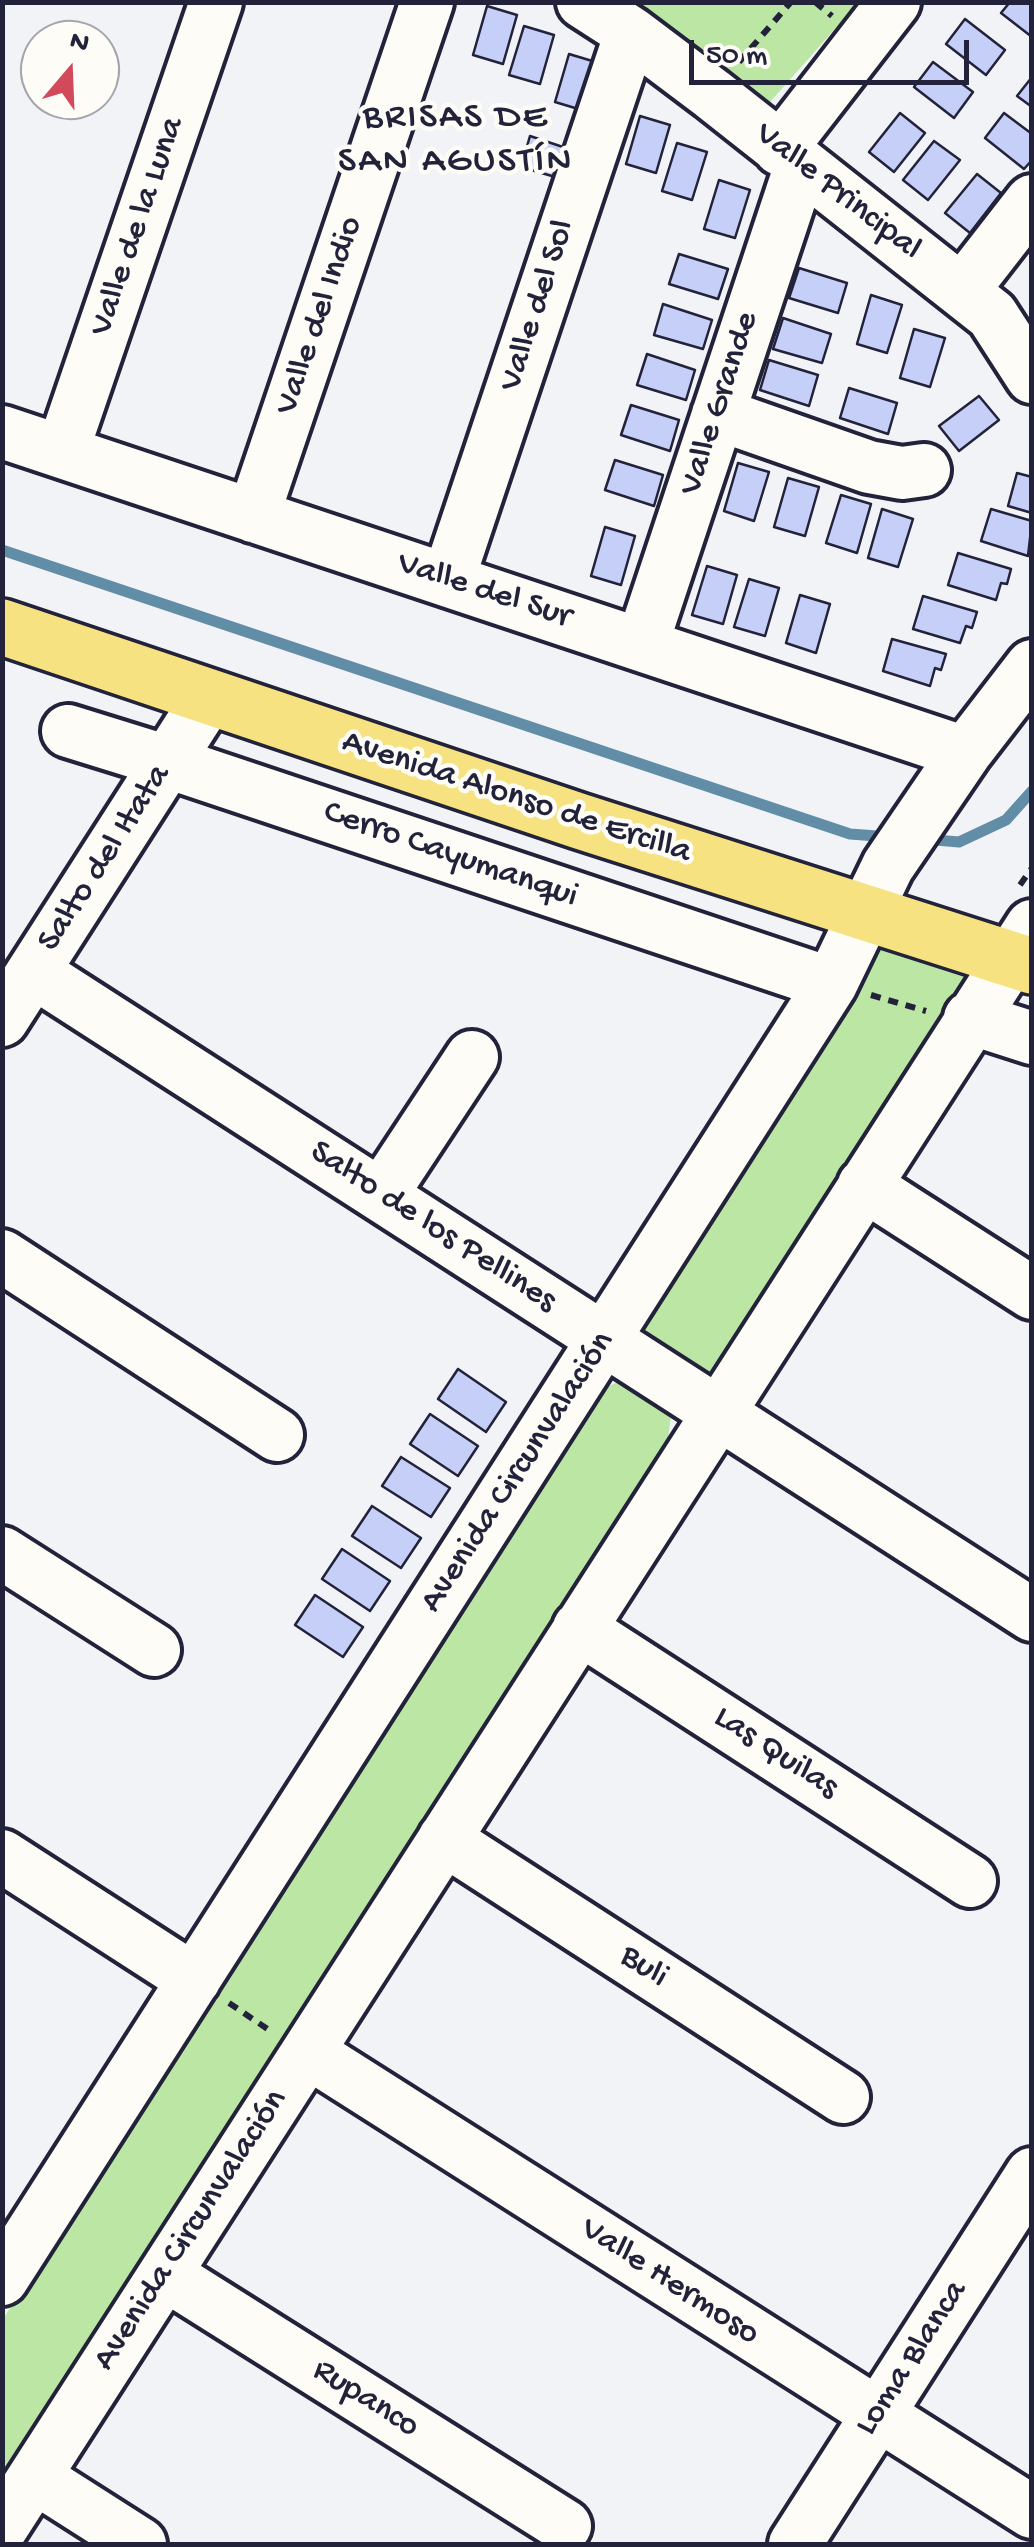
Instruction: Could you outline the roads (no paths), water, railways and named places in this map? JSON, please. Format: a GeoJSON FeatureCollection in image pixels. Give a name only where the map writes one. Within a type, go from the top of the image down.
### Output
{"type":"FeatureCollection","features":[{"type":"Feature","properties":{"kind":"main road","name":"Avenida Alonso de Ercilla"},"geometry":{"type":"LineString","coordinates":[[2,627],[210,697],[876,889],[1024,951]]}},
{"type":"Feature","properties":{"kind":"street","name":"Valle de la Luna"},"geometry":{"type":"LineString","coordinates":[[62,452],[216,2]]}},
{"type":"Feature","properties":{"kind":"street","name":"Valle del Indio"},"geometry":{"type":"LineString","coordinates":[[254,516],[427,2]]}},
{"type":"Feature","properties":{"kind":"street","name":"Valle Principal"},"geometry":{"type":"LineString","coordinates":[[584,2],[995,309],[1032,377]]}},
{"type":"Feature","properties":{"kind":"street","name":"Valle Grande"},"geometry":{"type":"LineString","coordinates":[[642,644],[718,414],[791,157],[894,2]]}},
{"type":"Feature","properties":{"kind":"street","name":"Valle del Sol"},"geometry":{"type":"LineString","coordinates":[[448,580],[630,33]]}},
{"type":"Feature","properties":{"kind":"street"},"geometry":{"type":"LineString","coordinates":[[995,309],[1032,201]]}},
{"type":"Feature","properties":{"kind":"street"},"geometry":{"type":"LineString","coordinates":[[718,414],[869,467],[902,472],[924,470]]}},
{"type":"Feature","properties":{"kind":"street","name":"Valle del Sur"},"geometry":{"type":"LineString","coordinates":[[2,432],[642,644],[951,774]]}},
{"type":"Feature","properties":{"kind":"street","name":"Avenida Circunvalación"},"geometry":{"type":"LineString","coordinates":[[2,2280],[831,984],[876,889],[951,774],[1032,666]]}},
{"type":"Feature","properties":{"kind":"street","name":"Salto del Itata"},"geometry":{"type":"LineString","coordinates":[[2,1020],[210,697]]}},
{"type":"Feature","properties":{"kind":"street","name":"Cerro Cayumanqui"},"geometry":{"type":"LineString","coordinates":[[68,731],[831,984]]}},
{"type":"Feature","properties":{"kind":"street","name":"Avenida Circunvalación"},"geometry":{"type":"LineString","coordinates":[[2,2527],[970,1018],[1024,951]]}},
{"type":"Feature","properties":{"kind":"street","name":"Salto de los Pellines"},"geometry":{"type":"LineString","coordinates":[[34,972],[1032,1616]]}},
{"type":"Feature","properties":{"kind":"street"},"geometry":{"type":"LineString","coordinates":[[970,1018],[1032,1038]]}},
{"type":"Feature","properties":{"kind":"street"},"geometry":{"type":"LineString","coordinates":[[381,1195],[472,1056]]}},
{"type":"Feature","properties":{"kind":"street"},"geometry":{"type":"LineString","coordinates":[[864,1185],[1032,1293]]}},
{"type":"Feature","properties":{"kind":"street"},"geometry":{"type":"LineString","coordinates":[[2,1256],[277,1435]]}},
{"type":"Feature","properties":{"kind":"street"},"geometry":{"type":"LineString","coordinates":[[2,1553],[154,1650]]}},
{"type":"Feature","properties":{"kind":"street","name":"Las Quilas"},"geometry":{"type":"LineString","coordinates":[[579,1628],[970,1881]]}},
{"type":"Feature","properties":{"kind":"street","name":"Buli"},"geometry":{"type":"LineString","coordinates":[[444,1839],[842,2097]]}},
{"type":"Feature","properties":{"kind":"street"},"geometry":{"type":"LineString","coordinates":[[2,1856],[194,1980]]}},
{"type":"Feature","properties":{"kind":"street","name":"Valle Hermoso"},"geometry":{"type":"LineString","coordinates":[[308,2052],[1032,2512]]}},
{"type":"Feature","properties":{"kind":"street","name":"Loma Blanca"},"geometry":{"type":"LineString","coordinates":[[795,2544],[1025,2198]]}},
{"type":"Feature","properties":{"kind":"street","name":"Rupanco"},"geometry":{"type":"LineString","coordinates":[[165,2274],[565,2526]]}},
{"type":"Feature","properties":{"kind":"street"},"geometry":{"type":"LineString","coordinates":[[35,2477],[140,2544]]}},
{"type":"Feature","properties":{"kind":"waterway"},"geometry":{"type":"LineString","coordinates":[[2,550],[850,834],[890,837]]}},
{"type":"Feature","properties":{"kind":"waterway"},"geometry":{"type":"LineString","coordinates":[[924,839],[959,842],[1006,820],[1032,791]]}},
{"type":"Feature","properties":{"kind":"district","name":"BRISAS DE SAN AGUSTÍN"},"geometry":{"type":"Point","coordinates":[456,140]}}]}
